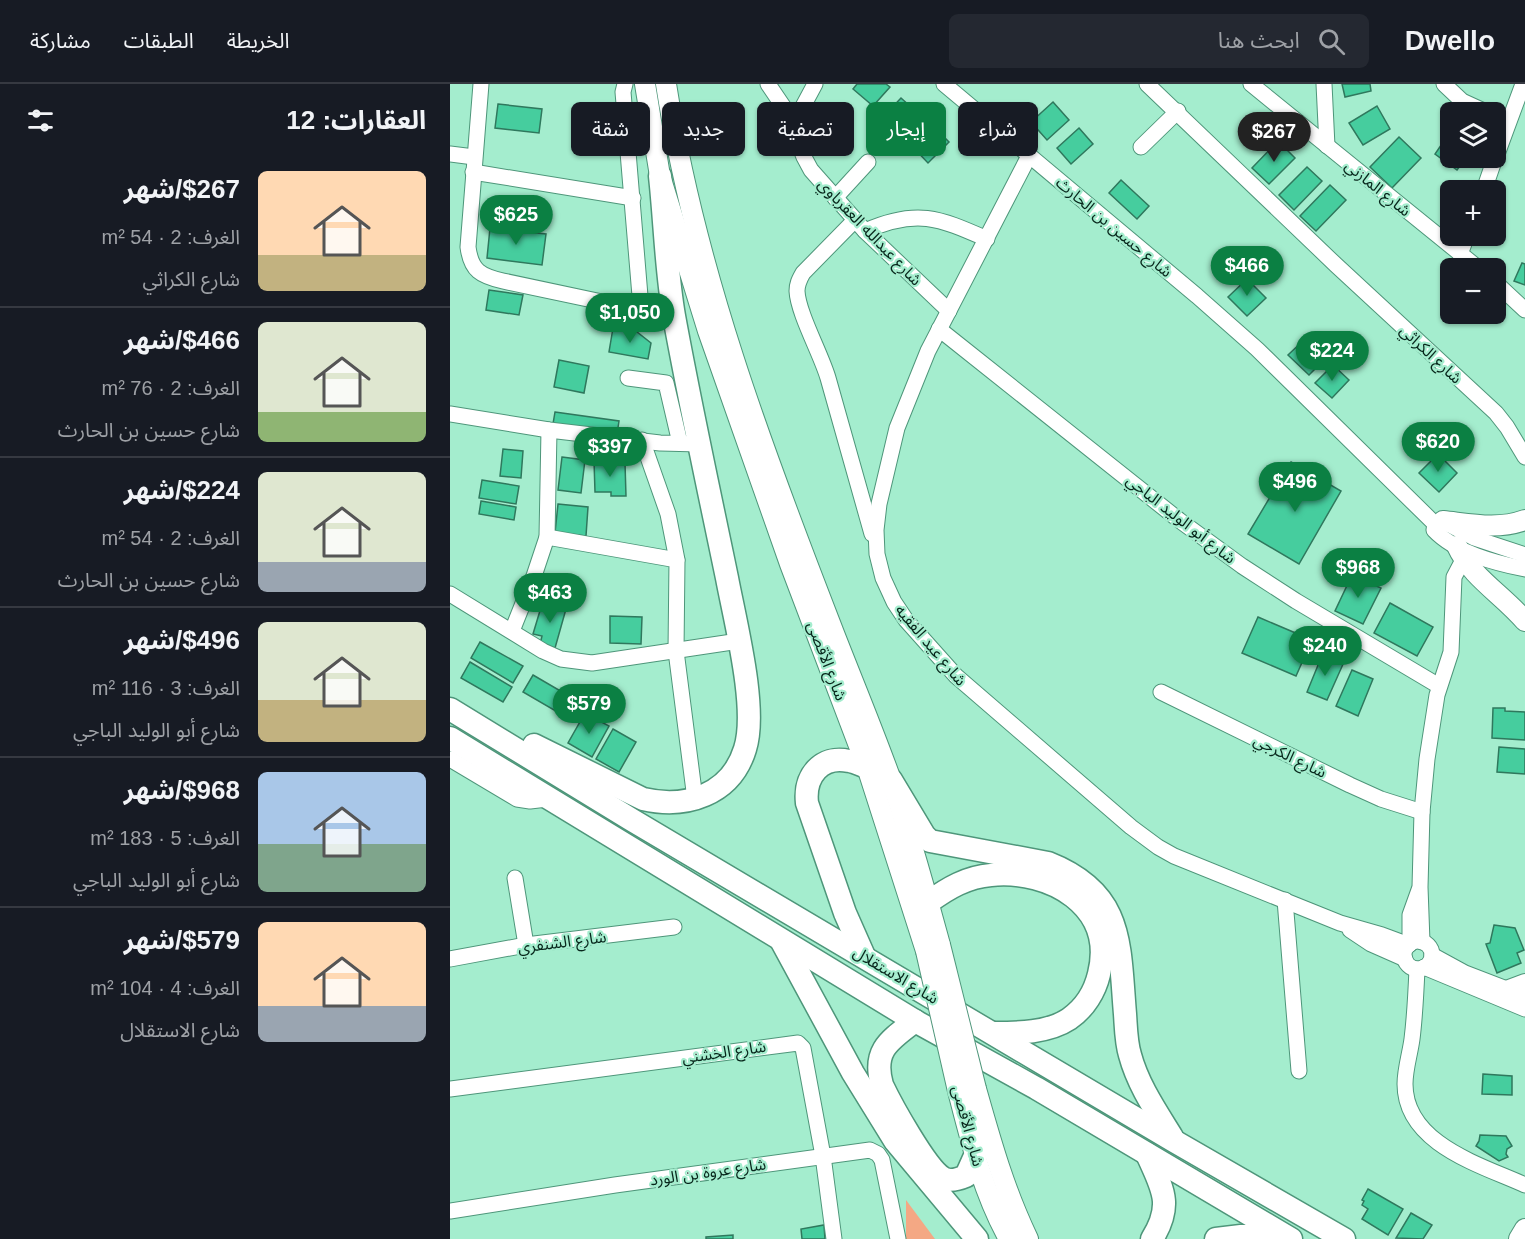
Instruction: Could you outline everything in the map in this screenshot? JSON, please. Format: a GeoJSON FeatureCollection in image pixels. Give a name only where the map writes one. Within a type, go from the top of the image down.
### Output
{"type":"FeatureCollection","features":[{"type":"Feature","properties":{"kind":"highway"},"geometry":{"type":"LineString","coordinates":[[455,712],[495,726],[643,799],[662,804],[695,799],[715,789],[729,778],[746,748],[749,705],[740,641],[690,444],[660,176]]}},
{"type":"Feature","properties":{"kind":"highway","name":"شارع الاستقلال"},"geometry":{"type":"LineString","coordinates":[[455,712],[632,820],[1344,1239]]}},
{"type":"Feature","properties":{"kind":"highway","name":"شارع الاستقلال"},"geometry":{"type":"LineString","coordinates":[[450,738],[915,1021],[1288,1237]]}},
{"type":"Feature","properties":{"kind":"highway"},"geometry":{"type":"LineString","coordinates":[[864,956],[845,913],[807,802],[805,790],[808,780],[816,770],[828,762],[849,761],[867,767]]}},
{"type":"Feature","properties":{"kind":"highway"},"geometry":{"type":"LineString","coordinates":[[891,780],[924,835],[930,841],[1048,863],[1082,880],[1097,893],[1107,908],[1117,940],[1126,1029],[1132,1062],[1141,1086],[1174,1141]]}},
{"type":"Feature","properties":{"kind":"highway"},"geometry":{"type":"LineString","coordinates":[[928,902],[948,888],[969,879],[991,875],[1017,875],[1041,880],[1065,889],[1082,904],[1096,923],[1101,945],[1101,965],[1096,984],[1088,1000],[1069,1019],[1048,1028],[1024,1033],[994,1033]]}},
{"type":"Feature","properties":{"kind":"highway"},"geometry":{"type":"LineString","coordinates":[[781,941],[895,1142],[977,1239]]}},
{"type":"Feature","properties":{"kind":"highway"},"geometry":{"type":"LineString","coordinates":[[915,1021],[888,1041],[881,1053],[879,1074],[882,1085],[927,1161],[943,1178],[951,1180],[966,1176],[975,1156]]}},
{"type":"Feature","properties":{"kind":"highway"},"geometry":{"type":"LineString","coordinates":[[1148,1154],[1162,1187],[1165,1202],[1162,1220],[1152,1239]]}},
{"type":"Feature","properties":{"kind":"highway"},"geometry":{"type":"LineString","coordinates":[[1216,1239],[1241,1236],[1288,1237]]}},
{"type":"Feature","properties":{"kind":"main road","name":"شارع الأقصى"},"geometry":{"type":"LineString","coordinates":[[645,84],[660,176],[708,331],[790,564],[933,948],[967,1090],[975,1156],[989,1201],[1009,1239]]}},
{"type":"Feature","properties":{"kind":"main road","name":"شارع الأقصى"},"geometry":{"type":"LineString","coordinates":[[666,84],[675,141],[699,239],[757,430],[891,780],[928,902],[933,948]]}},
{"type":"Feature","properties":{"kind":"main road"},"geometry":{"type":"LineString","coordinates":[[1439,522],[1492,527],[1525,520]]}},
{"type":"Feature","properties":{"kind":"main road"},"geometry":{"type":"LineString","coordinates":[[1460,553],[1469,568],[1507,601],[1525,621]]}},
{"type":"Feature","properties":{"kind":"main road","name":"شارع الأقصى"},"geometry":{"type":"LineString","coordinates":[[967,1090],[1013,1210],[1028,1239]]}},
{"type":"Feature","properties":{"kind":"main road"},"geometry":{"type":"LineString","coordinates":[[1519,1239],[1525,1229]]}},
{"type":"Feature","properties":{"kind":"street"},"geometry":{"type":"LineString","coordinates":[[481,84],[468,247],[470,258],[476,269],[488,278],[602,302],[674,313]]}},
{"type":"Feature","properties":{"kind":"street"},"geometry":{"type":"LineString","coordinates":[[625,84],[623,92],[641,308]]}},
{"type":"Feature","properties":{"kind":"street","name":"شارع عبدالله العقرباوي"},"geometry":{"type":"LineString","coordinates":[[768,84],[780,102]]}},
{"type":"Feature","properties":{"kind":"street"},"geometry":{"type":"LineString","coordinates":[[805,102],[815,84]]}},
{"type":"Feature","properties":{"kind":"street","name":"شارع حسين بن الحارث"},"geometry":{"type":"LineString","coordinates":[[944,84],[965,102]]}},
{"type":"Feature","properties":{"kind":"street","name":"شارع الكراثي"},"geometry":{"type":"LineString","coordinates":[[1147,84],[1178,111],[1336,265],[1496,413],[1525,457]]}},
{"type":"Feature","properties":{"kind":"street","name":"شارع المازني"},"geometry":{"type":"LineString","coordinates":[[1251,84],[1465,258]]}},
{"type":"Feature","properties":{"kind":"street"},"geometry":{"type":"LineString","coordinates":[[1324,84],[1327,146]]}},
{"type":"Feature","properties":{"kind":"street"},"geometry":{"type":"LineString","coordinates":[[1444,84],[1464,102]]}},
{"type":"Feature","properties":{"kind":"street"},"geometry":{"type":"LineString","coordinates":[[1506,112],[1523,84]]}},
{"type":"Feature","properties":{"kind":"street"},"geometry":{"type":"LineString","coordinates":[[1142,147],[1178,111]]}},
{"type":"Feature","properties":{"kind":"street"},"geometry":{"type":"LineString","coordinates":[[450,154],[474,165],[633,198]]}},
{"type":"Feature","properties":{"kind":"street","name":"شارع عبدالله العقرباوي"},"geometry":{"type":"LineString","coordinates":[[804,156],[811,170],[860,225],[949,311]]}},
{"type":"Feature","properties":{"kind":"street","name":"شارع حسين بن الحارث"},"geometry":{"type":"LineString","coordinates":[[1029,156],[1188,288],[1257,349],[1439,522],[1474,538],[1525,555]]}},
{"type":"Feature","properties":{"kind":"street","name":"شارع عيد الفقيه"},"geometry":{"type":"LineString","coordinates":[[1029,156],[939,329],[912,387],[897,428],[879,504],[876,530],[878,554],[884,578],[894,602],[906,620],[956,676],[1131,827],[1158,847],[1174,856],[1340,923],[1382,934],[1412,947]]}},
{"type":"Feature","properties":{"kind":"street"},"geometry":{"type":"LineString","coordinates":[[835,198],[868,162]]}},
{"type":"Feature","properties":{"kind":"street"},"geometry":{"type":"LineString","coordinates":[[878,554],[822,356],[799,303],[798,282],[803,273],[860,225],[921,217],[939,219],[987,239]]}},
{"type":"Feature","properties":{"kind":"street"},"geometry":{"type":"LineString","coordinates":[[1460,254],[1463,246]]}},
{"type":"Feature","properties":{"kind":"street"},"geometry":{"type":"LineString","coordinates":[[1506,292],[1525,310]]}},
{"type":"Feature","properties":{"kind":"street"},"geometry":{"type":"LineString","coordinates":[[1510,295],[1525,301]]}},
{"type":"Feature","properties":{"kind":"street","name":"شارع أبو الوليد الباجي"},"geometry":{"type":"LineString","coordinates":[[939,329],[1179,520],[1242,566],[1439,686]]}},
{"type":"Feature","properties":{"kind":"street"},"geometry":{"type":"LineString","coordinates":[[450,414],[549,430],[690,444],[666,383],[628,378]]}},
{"type":"Feature","properties":{"kind":"street"},"geometry":{"type":"LineString","coordinates":[[513,631],[547,537],[549,430]]}},
{"type":"Feature","properties":{"kind":"street"},"geometry":{"type":"LineString","coordinates":[[642,440],[668,514],[677,560],[676,651],[695,799]]}},
{"type":"Feature","properties":{"kind":"street","name":"شارع حسين بن الحارث"},"geometry":{"type":"LineString","coordinates":[[1439,522],[1434,528],[1436,532],[1460,553],[1525,569]]}},
{"type":"Feature","properties":{"kind":"street"},"geometry":{"type":"LineString","coordinates":[[547,537],[677,560]]}},
{"type":"Feature","properties":{"kind":"street"},"geometry":{"type":"LineString","coordinates":[[1460,553],[1454,577],[1451,652],[1439,686],[1427,759],[1422,812],[1420,887],[1410,967],[1424,964],[1454,968],[1525,1009]]}},
{"type":"Feature","properties":{"kind":"street"},"geometry":{"type":"LineString","coordinates":[[450,594],[543,651],[573,662],[592,663],[740,641]]}},
{"type":"Feature","properties":{"kind":"street","name":"شارع الكرجي"},"geometry":{"type":"LineString","coordinates":[[1161,692],[1350,785],[1381,799],[1422,812]]}},
{"type":"Feature","properties":{"kind":"street"},"geometry":{"type":"LineString","coordinates":[[450,759],[517,799],[530,801],[547,799]]}},
{"type":"Feature","properties":{"kind":"street"},"geometry":{"type":"LineString","coordinates":[[515,878],[526,945]]}},
{"type":"Feature","properties":{"kind":"street"},"geometry":{"type":"LineString","coordinates":[[1285,900],[1299,1071]]}},
{"type":"Feature","properties":{"kind":"street","name":"شارع الشنفري"},"geometry":{"type":"LineString","coordinates":[[450,959],[526,945],[674,927]]}},
{"type":"Feature","properties":{"kind":"street"},"geometry":{"type":"LineString","coordinates":[[1412,947],[1429,947],[1414,1018],[1405,1086],[1411,1113],[1422,1130],[1437,1142],[1468,1160],[1525,1185]]}},
{"type":"Feature","properties":{"kind":"street"},"geometry":{"type":"LineString","coordinates":[[1487,987],[1520,990]]}},
{"type":"Feature","properties":{"kind":"street","name":"شارع الخشني"},"geometry":{"type":"LineString","coordinates":[[450,1089],[798,1043],[803,1048],[823,1156],[834,1239]]}},
{"type":"Feature","properties":{"kind":"street","name":"شارع عروة بن الورد"},"geometry":{"type":"LineString","coordinates":[[450,1211],[615,1185],[870,1150],[878,1154],[882,1160],[898,1239]]}},
{"type":"Feature","properties":{"kind":"shaded area"},"geometry":{"type":"Polygon","coordinates":[[[906,1200],[935,1239],[906,1239],[906,1200]]]}},
{"type":"Feature","properties":{"kind":"building"},"geometry":{"type":"Polygon","coordinates":[[[857,84],[886,84],[890,87],[877,102],[868,102],[853,89],[857,84]]]}},
{"type":"Feature","properties":{"kind":"building"},"geometry":{"type":"Polygon","coordinates":[[[1342,84],[1370,84],[1371,91],[1345,97],[1342,84]]]}},
{"type":"Feature","properties":{"kind":"building"},"geometry":{"type":"Polygon","coordinates":[[[1053,102],[1069,120],[1047,140],[1038,130],[1038,116],[1053,102]]]}},
{"type":"Feature","properties":{"kind":"building"},"geometry":{"type":"Polygon","coordinates":[[[498,104],[542,109],[539,133],[495,128],[498,104]]]}},
{"type":"Feature","properties":{"kind":"building"},"geometry":{"type":"Polygon","coordinates":[[[1377,106],[1390,129],[1363,145],[1349,123],[1377,106]]]}},
{"type":"Feature","properties":{"kind":"building"},"geometry":{"type":"Polygon","coordinates":[[[1079,128],[1093,144],[1071,164],[1057,148],[1079,128]]]}},
{"type":"Feature","properties":{"kind":"building"},"geometry":{"type":"Polygon","coordinates":[[[1399,137],[1421,158],[1392,188],[1370,167],[1399,137]]]}},
{"type":"Feature","properties":{"kind":"building"},"geometry":{"type":"Polygon","coordinates":[[[1278,141],[1295,158],[1269,184],[1252,168],[1278,141]]]}},
{"type":"Feature","properties":{"kind":"building"},"geometry":{"type":"Polygon","coordinates":[[[1440,147],[1440,158],[1435,154],[1440,147]]]}},
{"type":"Feature","properties":{"kind":"building"},"geometry":{"type":"Polygon","coordinates":[[[921,156],[935,156],[928,163],[921,156]]]}},
{"type":"Feature","properties":{"kind":"building"},"geometry":{"type":"Polygon","coordinates":[[[1307,167],[1322,181],[1294,210],[1279,195],[1307,167]]]}},
{"type":"Feature","properties":{"kind":"building"},"geometry":{"type":"Polygon","coordinates":[[[1121,180],[1149,206],[1137,219],[1109,193],[1121,180]]]}},
{"type":"Feature","properties":{"kind":"building"},"geometry":{"type":"Polygon","coordinates":[[[1330,185],[1346,200],[1316,231],[1300,216],[1330,185]]]}},
{"type":"Feature","properties":{"kind":"building"},"geometry":{"type":"Polygon","coordinates":[[[490,228],[546,234],[542,265],[487,258],[490,228]]]}},
{"type":"Feature","properties":{"kind":"building"},"geometry":{"type":"Polygon","coordinates":[[[1522,263],[1525,264],[1525,285],[1514,281],[1522,263]]]}},
{"type":"Feature","properties":{"kind":"building"},"geometry":{"type":"Polygon","coordinates":[[[1247,279],[1266,298],[1247,316],[1228,297],[1247,279]]]}},
{"type":"Feature","properties":{"kind":"building"},"geometry":{"type":"Polygon","coordinates":[[[489,290],[523,295],[519,315],[486,310],[489,290]]]}},
{"type":"Feature","properties":{"kind":"building"},"geometry":{"type":"Polygon","coordinates":[[[613,328],[637,332],[651,343],[648,359],[609,352],[613,328]]]}},
{"type":"Feature","properties":{"kind":"building"},"geometry":{"type":"Polygon","coordinates":[[[1306,338],[1326,358],[1309,375],[1288,355],[1306,338]]]}},
{"type":"Feature","properties":{"kind":"building"},"geometry":{"type":"Polygon","coordinates":[[[559,360],[589,366],[584,393],[554,387],[559,360]]]}},
{"type":"Feature","properties":{"kind":"building"},"geometry":{"type":"Polygon","coordinates":[[[1333,365],[1349,380],[1332,398],[1315,383],[1333,365]]]}},
{"type":"Feature","properties":{"kind":"building"},"geometry":{"type":"Polygon","coordinates":[[[555,412],[619,421],[617,434],[553,424],[555,412]]]}},
{"type":"Feature","properties":{"kind":"building"},"geometry":{"type":"Polygon","coordinates":[[[503,449],[523,451],[521,478],[500,476],[503,449]]]}},
{"type":"Feature","properties":{"kind":"building"},"geometry":{"type":"Polygon","coordinates":[[[1438,454],[1457,473],[1439,492],[1419,473],[1438,454]]]}},
{"type":"Feature","properties":{"kind":"building"},"geometry":{"type":"Polygon","coordinates":[[[562,457],[585,460],[581,493],[558,490],[562,457]]]}},
{"type":"Feature","properties":{"kind":"building"},"geometry":{"type":"Polygon","coordinates":[[[594,461],[625,463],[626,496],[611,496],[611,492],[595,492],[594,461]]]}},
{"type":"Feature","properties":{"kind":"building"},"geometry":{"type":"Polygon","coordinates":[[[1291,462],[1341,491],[1299,564],[1248,534],[1291,462]]]}},
{"type":"Feature","properties":{"kind":"building"},"geometry":{"type":"Polygon","coordinates":[[[482,480],[519,486],[516,504],[479,498],[482,480]]]}},
{"type":"Feature","properties":{"kind":"building"},"geometry":{"type":"Polygon","coordinates":[[[481,501],[516,507],[514,520],[479,514],[481,501]]]}},
{"type":"Feature","properties":{"kind":"building"},"geometry":{"type":"Polygon","coordinates":[[[558,504],[588,507],[586,536],[555,533],[558,504]]]}},
{"type":"Feature","properties":{"kind":"building"},"geometry":{"type":"Polygon","coordinates":[[[1352,575],[1381,588],[1363,624],[1335,611],[1352,575]]]}},
{"type":"Feature","properties":{"kind":"building"},"geometry":{"type":"Polygon","coordinates":[[[1390,603],[1433,627],[1417,656],[1374,633],[1390,603]]]}},
{"type":"Feature","properties":{"kind":"building"},"geometry":{"type":"Polygon","coordinates":[[[542,604],[566,609],[555,648],[540,644],[542,636],[533,634],[542,604]]]}},
{"type":"Feature","properties":{"kind":"building"},"geometry":{"type":"Polygon","coordinates":[[[610,616],[642,617],[641,644],[610,643],[610,616]]]}},
{"type":"Feature","properties":{"kind":"building"},"geometry":{"type":"Polygon","coordinates":[[[1258,617],[1312,640],[1296,676],[1242,653],[1258,617]]]}},
{"type":"Feature","properties":{"kind":"building"},"geometry":{"type":"Polygon","coordinates":[[[480,642],[523,666],[513,683],[471,658],[480,642]]]}},
{"type":"Feature","properties":{"kind":"building"},"geometry":{"type":"Polygon","coordinates":[[[1323,653],[1344,662],[1327,700],[1307,692],[1323,653]]]}},
{"type":"Feature","properties":{"kind":"building"},"geometry":{"type":"Polygon","coordinates":[[[470,662],[512,687],[503,702],[461,678],[470,662]]]}},
{"type":"Feature","properties":{"kind":"building"},"geometry":{"type":"Polygon","coordinates":[[[1352,670],[1373,679],[1358,716],[1336,706],[1352,670]]]}},
{"type":"Feature","properties":{"kind":"building"},"geometry":{"type":"Polygon","coordinates":[[[533,675],[576,700],[566,717],[523,692],[533,675]]]}},
{"type":"Feature","properties":{"kind":"building"},"geometry":{"type":"Polygon","coordinates":[[[1493,708],[1525,712],[1525,740],[1492,738],[1493,708]]]}},
{"type":"Feature","properties":{"kind":"building"},"geometry":{"type":"Polygon","coordinates":[[[585,713],[609,726],[592,757],[568,743],[585,713]]]}},
{"type":"Feature","properties":{"kind":"building"},"geometry":{"type":"Polygon","coordinates":[[[613,729],[636,742],[619,772],[596,759],[613,729]]]}},
{"type":"Feature","properties":{"kind":"building"},"geometry":{"type":"Polygon","coordinates":[[[1499,747],[1525,749],[1525,774],[1497,772],[1499,747]]]}},
{"type":"Feature","properties":{"kind":"building"},"geometry":{"type":"Polygon","coordinates":[[[1494,925],[1515,928],[1524,950],[1517,953],[1521,963],[1497,973],[1486,944],[1490,943],[1494,925]]]}},
{"type":"Feature","properties":{"kind":"building"},"geometry":{"type":"Polygon","coordinates":[[[1483,1074],[1512,1076],[1512,1095],[1482,1094],[1483,1074]]]}},
{"type":"Feature","properties":{"kind":"building"},"geometry":{"type":"Polygon","coordinates":[[[1480,1135],[1506,1136],[1512,1146],[1507,1149],[1508,1157],[1499,1161],[1476,1146],[1480,1135]]]}},
{"type":"Feature","properties":{"kind":"building"},"geometry":{"type":"Polygon","coordinates":[[[1368,1189],[1403,1209],[1388,1235],[1362,1219],[1368,1209],[1362,1205],[1364,1201],[1362,1200],[1368,1189]]]}},
{"type":"Feature","properties":{"kind":"building"},"geometry":{"type":"Polygon","coordinates":[[[1411,1213],[1432,1225],[1423,1239],[1396,1238],[1411,1213]]]}},
{"type":"Feature","properties":{"kind":"building"},"geometry":{"type":"Polygon","coordinates":[[[824,1225],[825,1239],[802,1239],[801,1229],[824,1225]]]}},
{"type":"Feature","properties":{"kind":"building"},"geometry":{"type":"Polygon","coordinates":[[[733,1235],[733,1239],[706,1239],[706,1237],[733,1235]]]}}]}
